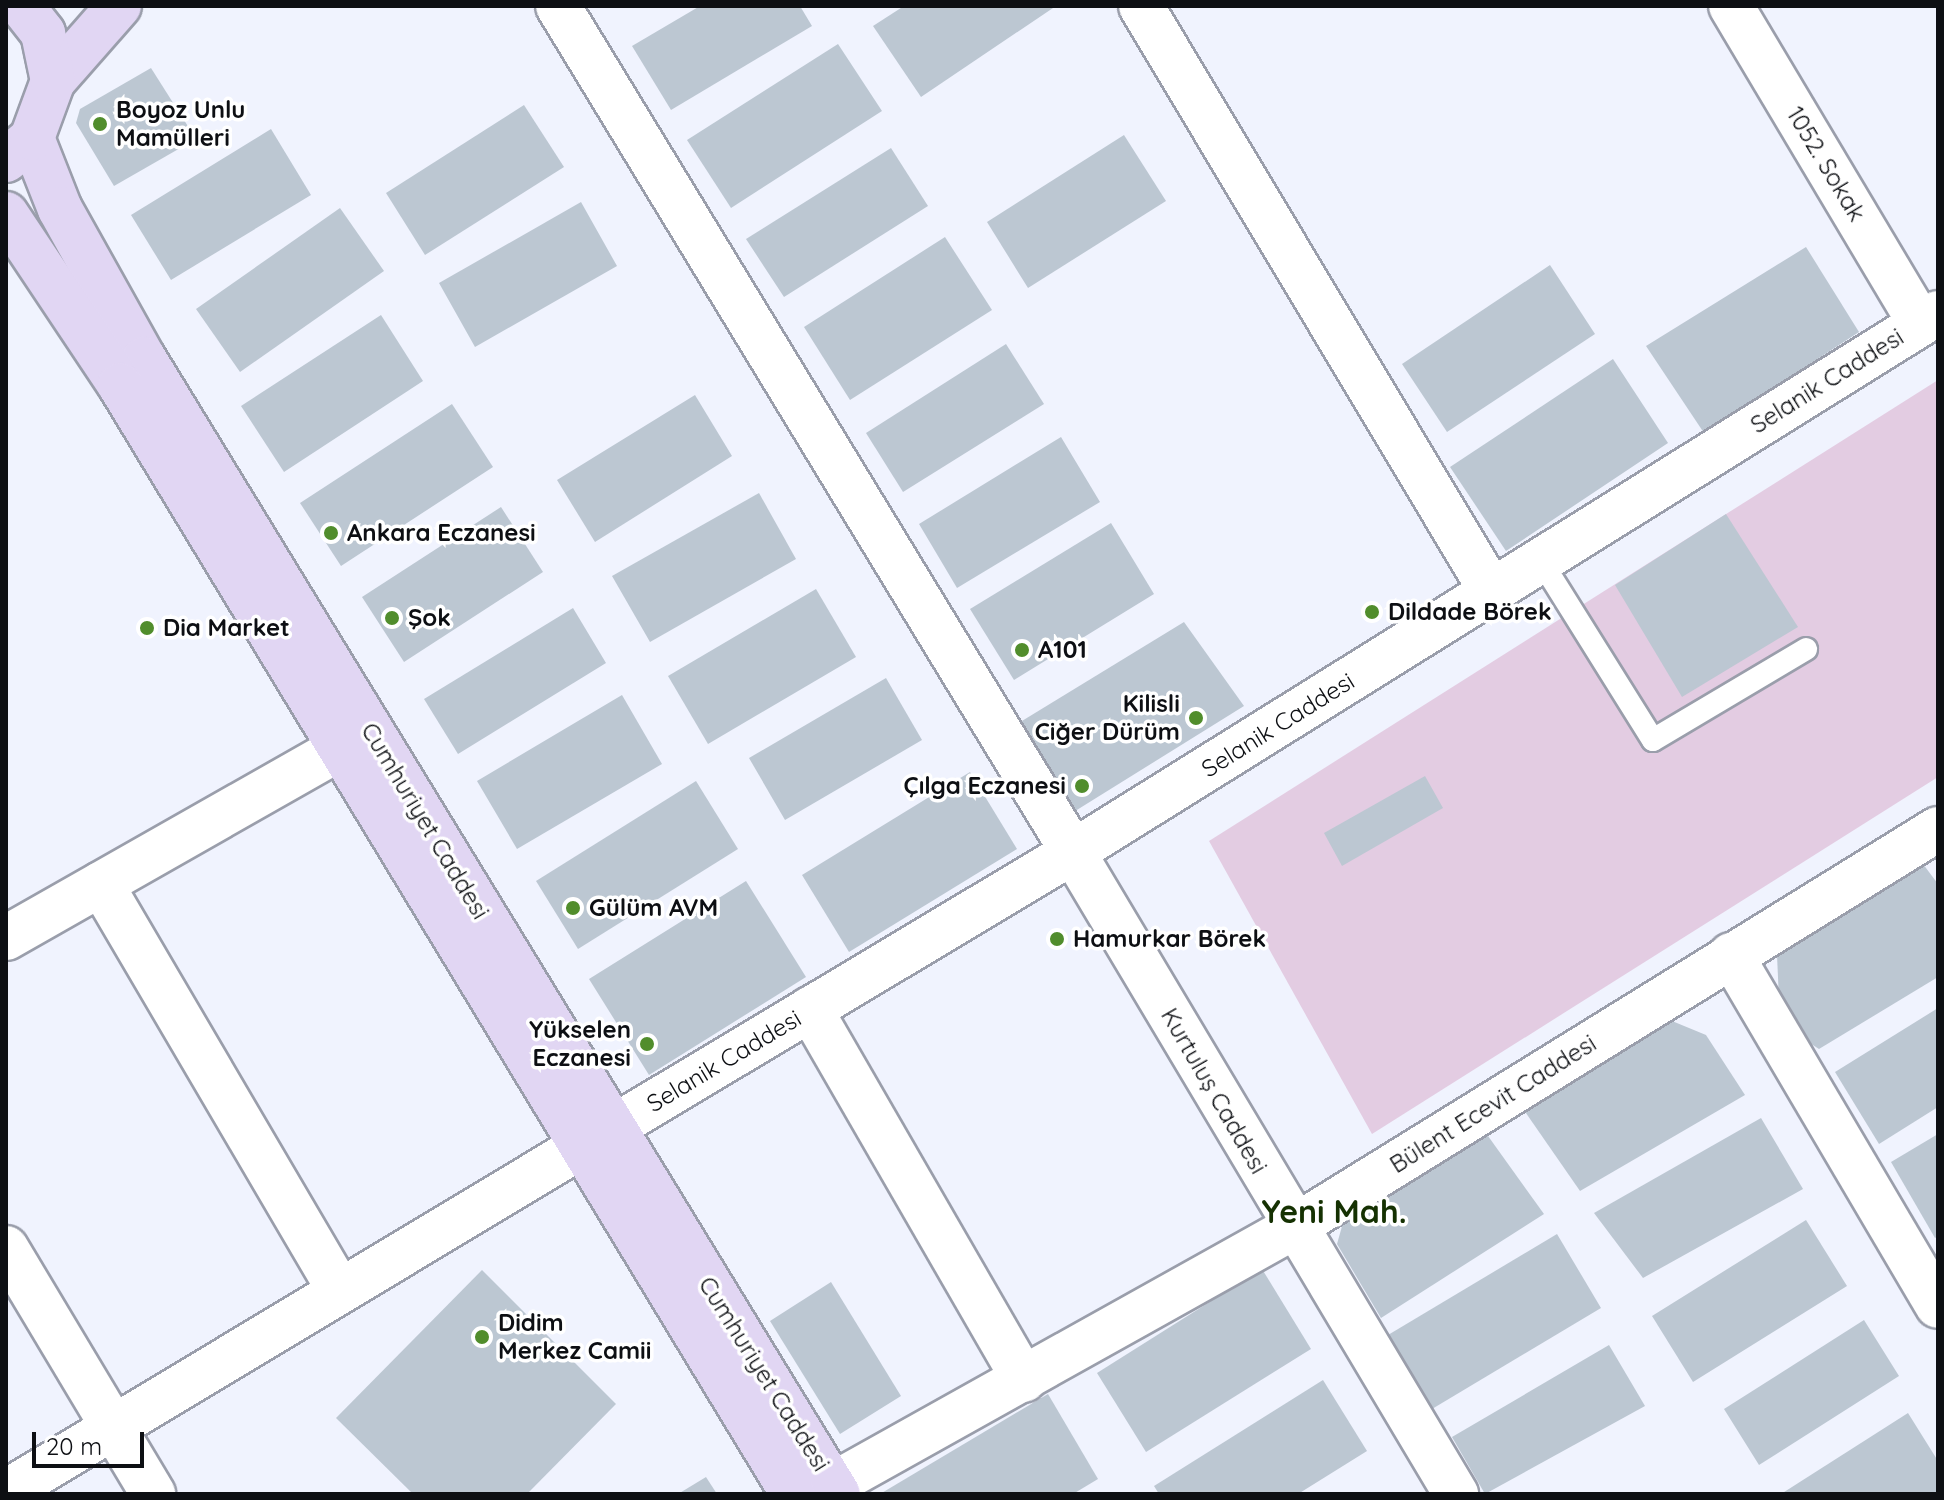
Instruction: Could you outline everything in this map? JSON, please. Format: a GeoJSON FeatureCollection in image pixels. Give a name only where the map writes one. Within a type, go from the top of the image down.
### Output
{"type":"FeatureCollection","features":[{"type":"Feature","properties":{"kind":"main road"},"geometry":{"type":"LineString","coordinates":[[22,6],[43,33],[53,81]]}},
{"type":"Feature","properties":{"kind":"main road"},"geometry":{"type":"LineString","coordinates":[[19,149],[53,81],[119,6]]}},
{"type":"Feature","properties":{"kind":"main road","name":"Cumhuriyet Caddesi"},"geometry":{"type":"LineString","coordinates":[[19,149],[60,209],[144,359],[597,1137]]}},
{"type":"Feature","properties":{"kind":"main road","name":"Cumhuriyet Caddesi"},"geometry":{"type":"LineString","coordinates":[[6,214],[120,385],[339,749],[597,1137],[821,1491]]}},
{"type":"Feature","properties":{"kind":"street","name":"Kurtuluş Caddesi"},"geometry":{"type":"LineString","coordinates":[[558,6],[1073,852],[1456,1494]]}},
{"type":"Feature","properties":{"kind":"street"},"geometry":{"type":"LineString","coordinates":[[1141,6],[1492,592]]}},
{"type":"Feature","properties":{"kind":"street","name":"1052. Sokak"},"geometry":{"type":"LineString","coordinates":[[1731,6],[1929,318]]}},
{"type":"Feature","properties":{"kind":"street","name":"Selanik Caddesi"},"geometry":{"type":"LineString","coordinates":[[6,1492],[1073,852],[1929,318]]}},
{"type":"Feature","properties":{"kind":"street"},"geometry":{"type":"LineString","coordinates":[[6,938],[339,749]]}},
{"type":"Feature","properties":{"kind":"street","name":"Bülent Ecevit Caddesi"},"geometry":{"type":"LineString","coordinates":[[821,1491],[1294,1227],[1938,829]]}},
{"type":"Feature","properties":{"kind":"street"},"geometry":{"type":"LineString","coordinates":[[101,884],[340,1291]]}},
{"type":"Feature","properties":{"kind":"street"},"geometry":{"type":"LineString","coordinates":[[1731,955],[1938,1306]]}},
{"type":"Feature","properties":{"kind":"street"},"geometry":{"type":"LineString","coordinates":[[810,1009],[1024,1380]]}},
{"type":"Feature","properties":{"kind":"street"},"geometry":{"type":"LineString","coordinates":[[6,1248],[153,1494]]}},
{"type":"Feature","properties":{"kind":"lane"},"geometry":{"type":"LineString","coordinates":[[1541,561],[1653,740],[1806,649]]}},
{"type":"Feature","properties":{"kind":"shaded area"},"geometry":{"type":"Polygon","coordinates":[[[1938,380],[1938,777],[1372,1134],[1209,841],[1938,380]]]}},
{"type":"Feature","properties":{"kind":"building"},"geometry":{"type":"Polygon","coordinates":[[[700,6],[800,6],[812,26],[671,110],[632,46],[700,6]]]}},
{"type":"Feature","properties":{"kind":"building"},"geometry":{"type":"Polygon","coordinates":[[[904,6],[1056,6],[921,97],[873,26],[904,6]]]}},
{"type":"Feature","properties":{"kind":"building"},"geometry":{"type":"Polygon","coordinates":[[[838,44],[882,111],[731,208],[687,140],[838,44]]]}},
{"type":"Feature","properties":{"kind":"building"},"geometry":{"type":"Polygon","coordinates":[[[151,68],[196,139],[114,186],[76,123],[80,109],[151,68]]]}},
{"type":"Feature","properties":{"kind":"building"},"geometry":{"type":"Polygon","coordinates":[[[524,105],[564,167],[425,255],[386,193],[524,105]]]}},
{"type":"Feature","properties":{"kind":"building"},"geometry":{"type":"Polygon","coordinates":[[[271,129],[311,195],[171,280],[131,215],[271,129]]]}},
{"type":"Feature","properties":{"kind":"building"},"geometry":{"type":"Polygon","coordinates":[[[1124,135],[1166,201],[1028,288],[987,222],[1124,135]]]}},
{"type":"Feature","properties":{"kind":"building"},"geometry":{"type":"Polygon","coordinates":[[[891,148],[928,206],[784,297],[746,239],[891,148]]]}},
{"type":"Feature","properties":{"kind":"building"},"geometry":{"type":"Polygon","coordinates":[[[581,202],[617,266],[475,347],[439,283],[581,202]]]}},
{"type":"Feature","properties":{"kind":"building"},"geometry":{"type":"Polygon","coordinates":[[[340,208],[384,271],[240,372],[196,309],[340,208]]]}},
{"type":"Feature","properties":{"kind":"building"},"geometry":{"type":"Polygon","coordinates":[[[945,237],[992,310],[850,400],[804,327],[945,237]]]}},
{"type":"Feature","properties":{"kind":"building"},"geometry":{"type":"Polygon","coordinates":[[[1806,247],[1859,332],[1704,433],[1646,346],[1806,247]]]}},
{"type":"Feature","properties":{"kind":"building"},"geometry":{"type":"Polygon","coordinates":[[[1550,265],[1595,334],[1447,432],[1402,364],[1550,265]]]}},
{"type":"Feature","properties":{"kind":"building"},"geometry":{"type":"Polygon","coordinates":[[[381,315],[423,381],[284,472],[241,406],[381,315]]]}},
{"type":"Feature","properties":{"kind":"building"},"geometry":{"type":"Polygon","coordinates":[[[1006,344],[1044,404],[903,492],[866,433],[1006,344]]]}},
{"type":"Feature","properties":{"kind":"building"},"geometry":{"type":"Polygon","coordinates":[[[1613,359],[1668,443],[1506,551],[1450,467],[1613,359]]]}},
{"type":"Feature","properties":{"kind":"building"},"geometry":{"type":"Polygon","coordinates":[[[695,395],[732,456],[595,542],[557,480],[695,395]]]}},
{"type":"Feature","properties":{"kind":"building"},"geometry":{"type":"Polygon","coordinates":[[[452,404],[493,467],[341,566],[300,503],[452,404]]]}},
{"type":"Feature","properties":{"kind":"building"},"geometry":{"type":"Polygon","coordinates":[[[1061,437],[1100,502],[957,588],[919,524],[1061,437]]]}},
{"type":"Feature","properties":{"kind":"building"},"geometry":{"type":"Polygon","coordinates":[[[759,493],[796,559],[650,642],[612,576],[759,493]]]}},
{"type":"Feature","properties":{"kind":"building"},"geometry":{"type":"Polygon","coordinates":[[[501,507],[543,572],[404,662],[362,597],[501,507]]]}},
{"type":"Feature","properties":{"kind":"building"},"geometry":{"type":"Polygon","coordinates":[[[1726,514],[1798,627],[1682,697],[1615,585],[1726,514]]]}},
{"type":"Feature","properties":{"kind":"building"},"geometry":{"type":"Polygon","coordinates":[[[1111,523],[1154,594],[1014,680],[970,609],[1111,523]]]}},
{"type":"Feature","properties":{"kind":"building"},"geometry":{"type":"Polygon","coordinates":[[[816,589],[856,657],[708,744],[668,676],[816,589]]]}},
{"type":"Feature","properties":{"kind":"building"},"geometry":{"type":"Polygon","coordinates":[[[573,608],[606,663],[458,754],[424,699],[573,608]]]}},
{"type":"Feature","properties":{"kind":"building"},"geometry":{"type":"Polygon","coordinates":[[[1184,622],[1244,706],[1072,813],[1017,724],[1184,622]]]}},
{"type":"Feature","properties":{"kind":"building"},"geometry":{"type":"Polygon","coordinates":[[[886,678],[922,740],[785,820],[749,758],[886,678]]]}},
{"type":"Feature","properties":{"kind":"building"},"geometry":{"type":"Polygon","coordinates":[[[622,695],[662,764],[517,849],[477,781],[622,695]]]}},
{"type":"Feature","properties":{"kind":"building"},"geometry":{"type":"Polygon","coordinates":[[[970,772],[1017,849],[849,952],[802,875],[970,772]]]}},
{"type":"Feature","properties":{"kind":"building"},"geometry":{"type":"Polygon","coordinates":[[[1425,776],[1443,808],[1342,866],[1324,833],[1425,776]]]}},
{"type":"Feature","properties":{"kind":"building"},"geometry":{"type":"Polygon","coordinates":[[[696,781],[738,849],[578,949],[536,881],[696,781]]]}},
{"type":"Feature","properties":{"kind":"building"},"geometry":{"type":"Polygon","coordinates":[[[1923,864],[1938,884],[1938,977],[1819,1049],[1802,1038],[1779,1000],[1777,955],[1923,864]]]}},
{"type":"Feature","properties":{"kind":"building"},"geometry":{"type":"Polygon","coordinates":[[[746,881],[806,977],[649,1075],[589,979],[746,881]]]}},
{"type":"Feature","properties":{"kind":"building"},"geometry":{"type":"Polygon","coordinates":[[[1938,1008],[1938,1107],[1879,1144],[1835,1072],[1938,1008]]]}},
{"type":"Feature","properties":{"kind":"building"},"geometry":{"type":"Polygon","coordinates":[[[1672,1021],[1706,1035],[1745,1095],[1580,1191],[1521,1106],[1672,1021]]]}},
{"type":"Feature","properties":{"kind":"building"},"geometry":{"type":"Polygon","coordinates":[[[1761,1118],[1803,1189],[1643,1278],[1594,1213],[1761,1118]]]}},
{"type":"Feature","properties":{"kind":"building"},"geometry":{"type":"Polygon","coordinates":[[[1483,1129],[1544,1214],[1381,1318],[1337,1244],[1346,1212],[1483,1129]]]}},
{"type":"Feature","properties":{"kind":"building"},"geometry":{"type":"Polygon","coordinates":[[[1938,1134],[1938,1236],[1935,1238],[1891,1162],[1938,1134]]]}},
{"type":"Feature","properties":{"kind":"building"},"geometry":{"type":"Polygon","coordinates":[[[1806,1220],[1847,1286],[1693,1382],[1652,1316],[1806,1220]]]}},
{"type":"Feature","properties":{"kind":"building"},"geometry":{"type":"Polygon","coordinates":[[[1557,1234],[1601,1308],[1432,1409],[1388,1335],[1557,1234]]]}},
{"type":"Feature","properties":{"kind":"building"},"geometry":{"type":"Polygon","coordinates":[[[1262,1269],[1311,1349],[1146,1452],[1097,1373],[1262,1269]]]}},
{"type":"Feature","properties":{"kind":"building","name":"Didim Merkez Camii"},"geometry":{"type":"Polygon","coordinates":[[[482,1270],[616,1404],[527,1494],[413,1494],[336,1418],[482,1270]]]}},
{"type":"Feature","properties":{"kind":"building"},"geometry":{"type":"Polygon","coordinates":[[[831,1282],[901,1396],[840,1434],[770,1321],[831,1282]]]}},
{"type":"Feature","properties":{"kind":"building"},"geometry":{"type":"Polygon","coordinates":[[[1864,1320],[1899,1376],[1759,1465],[1724,1409],[1864,1320]]]}},
{"type":"Feature","properties":{"kind":"building"},"geometry":{"type":"Polygon","coordinates":[[[1609,1345],[1645,1406],[1485,1494],[1452,1437],[1609,1345]]]}},
{"type":"Feature","properties":{"kind":"building"},"geometry":{"type":"Polygon","coordinates":[[[1323,1380],[1367,1451],[1298,1494],[1159,1494],[1154,1486],[1323,1380]]]}},
{"type":"Feature","properties":{"kind":"building"},"geometry":{"type":"Polygon","coordinates":[[[1048,1394],[1098,1479],[1073,1494],[880,1494],[1048,1394]]]}},
{"type":"Feature","properties":{"kind":"building"},"geometry":{"type":"Polygon","coordinates":[[[1908,1413],[1938,1461],[1938,1494],[1781,1494],[1908,1413]]]}},
{"type":"Feature","properties":{"kind":"building"},"geometry":{"type":"Polygon","coordinates":[[[706,1477],[717,1494],[678,1494],[706,1477]]]}},
{"type":"Feature","properties":{"kind":"place","name":"Boyoz Unlu Mamülleri"},"geometry":{"type":"Point","coordinates":[100,124]}},
{"type":"Feature","properties":{"kind":"place","name":"Ankara Eczanesi"},"geometry":{"type":"Point","coordinates":[331,533]}},
{"type":"Feature","properties":{"kind":"place","name":"Dildade Börek"},"geometry":{"type":"Point","coordinates":[1372,612]}},
{"type":"Feature","properties":{"kind":"place","name":"Şok"},"geometry":{"type":"Point","coordinates":[392,618]}},
{"type":"Feature","properties":{"kind":"place","name":"Dia Market"},"geometry":{"type":"Point","coordinates":[147,628]}},
{"type":"Feature","properties":{"kind":"place","name":"A101"},"geometry":{"type":"Point","coordinates":[1022,650]}},
{"type":"Feature","properties":{"kind":"place","name":"Kilisli Ciğer Dürüm"},"geometry":{"type":"Point","coordinates":[1196,718]}},
{"type":"Feature","properties":{"kind":"place","name":"Çılga Eczanesi"},"geometry":{"type":"Point","coordinates":[1082,786]}},
{"type":"Feature","properties":{"kind":"place","name":"Gülüm AVM"},"geometry":{"type":"Point","coordinates":[573,908]}},
{"type":"Feature","properties":{"kind":"place","name":"Hamurkar Börek"},"geometry":{"type":"Point","coordinates":[1057,939]}},
{"type":"Feature","properties":{"kind":"place","name":"Yükselen Eczanesi"},"geometry":{"type":"Point","coordinates":[647,1044]}},
{"type":"Feature","properties":{"kind":"place","name":"Didim Merkez Camii"},"geometry":{"type":"Point","coordinates":[482,1337]}},
{"type":"Feature","properties":{"kind":"district","name":"Yeni Mah."},"geometry":{"type":"Point","coordinates":[1334,1211]}}]}
